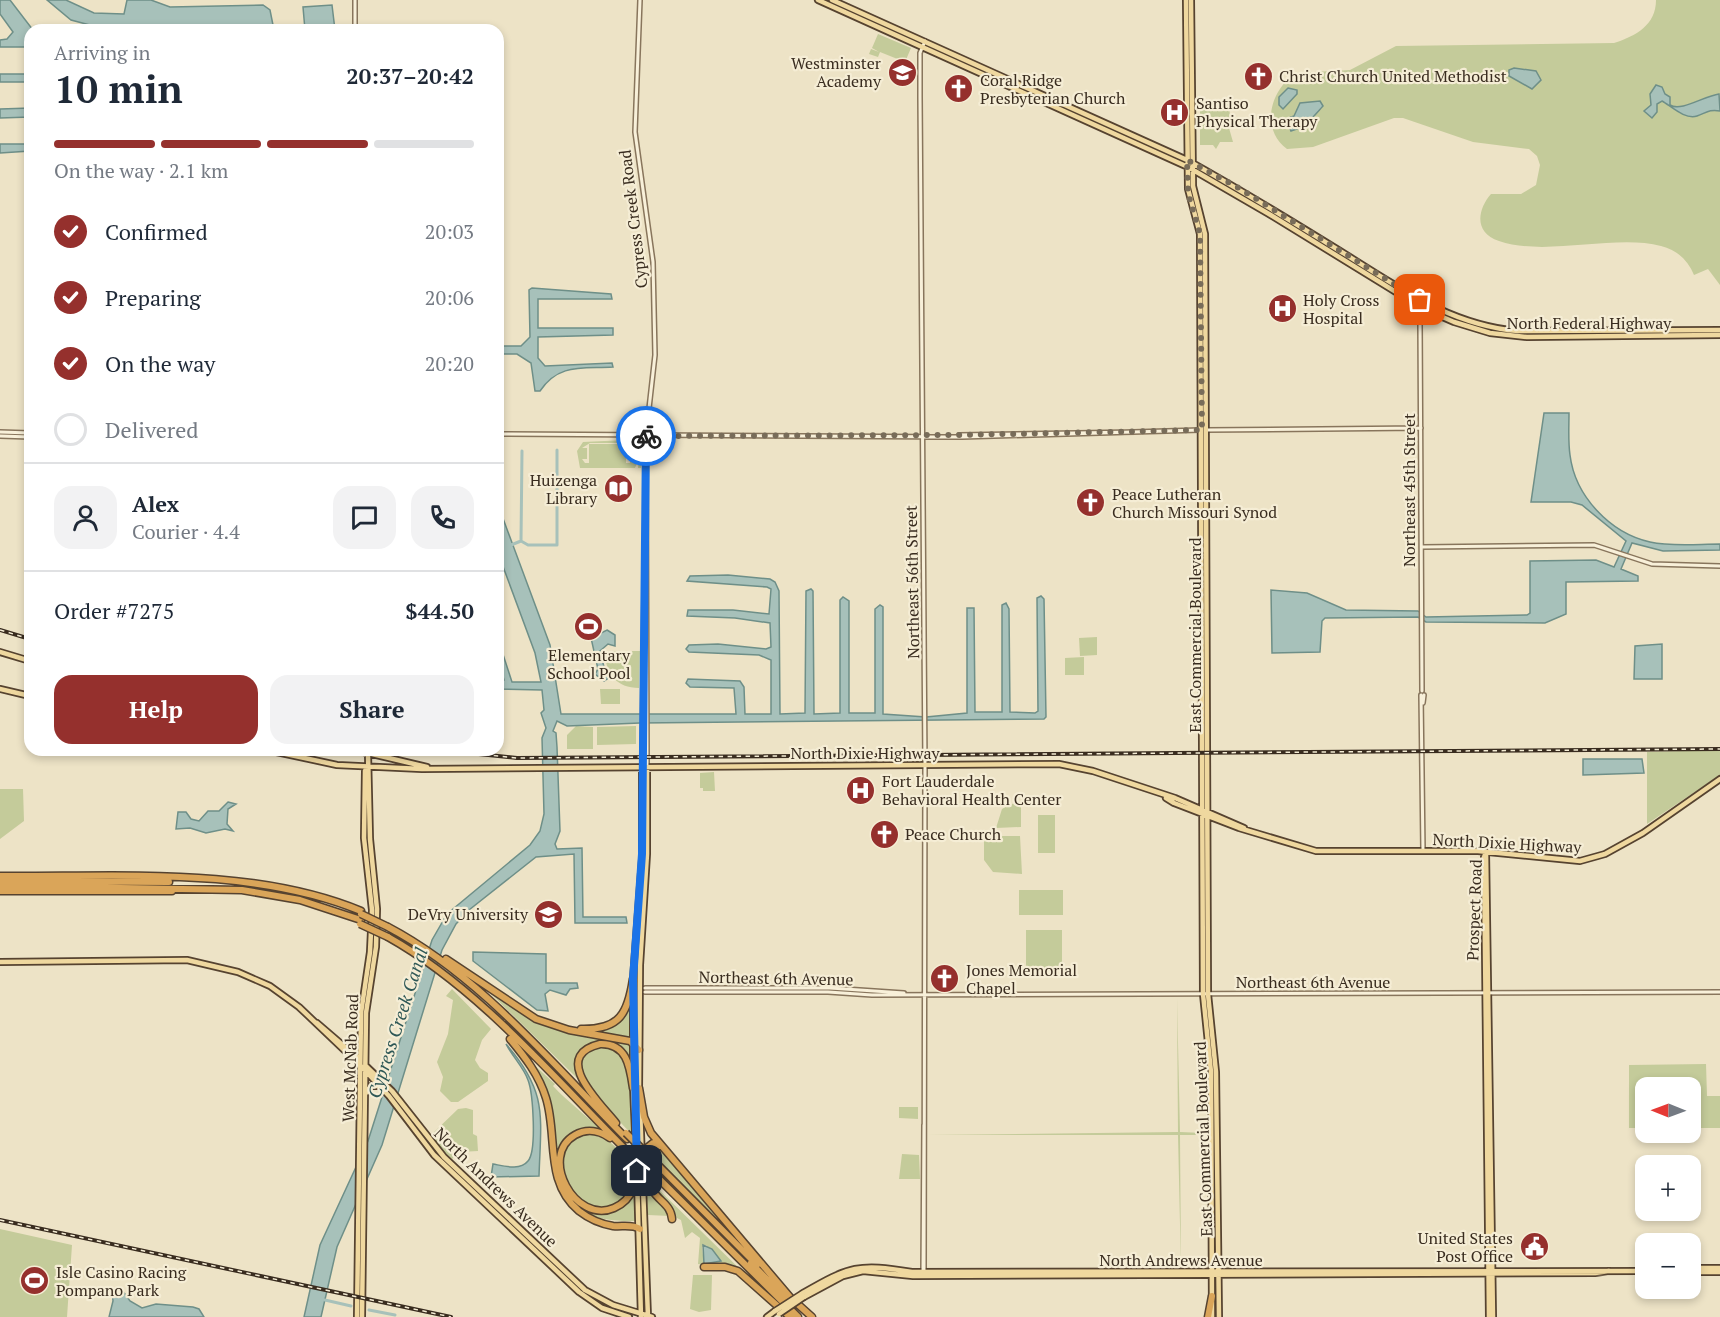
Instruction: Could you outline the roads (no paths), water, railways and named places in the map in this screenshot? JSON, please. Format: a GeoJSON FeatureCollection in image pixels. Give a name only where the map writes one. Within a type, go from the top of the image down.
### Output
{"type":"FeatureCollection","features":[{"type":"Feature","properties":{"kind":"highway"},"geometry":{"type":"LineString","coordinates":[[0,876],[249,882],[300,890],[388,930],[484,991],[616,1123]]}},
{"type":"Feature","properties":{"kind":"highway"},"geometry":{"type":"LineString","coordinates":[[13,881],[44,876]]}},
{"type":"Feature","properties":{"kind":"highway"},"geometry":{"type":"LineString","coordinates":[[0,881],[241,884],[300,894],[361,917],[388,930],[422,950],[482,994],[627,1136],[806,1317]]}},
{"type":"Feature","properties":{"kind":"highway"},"geometry":{"type":"LineString","coordinates":[[0,886],[242,890],[300,900],[361,917]]}},
{"type":"Feature","properties":{"kind":"highway"},"geometry":{"type":"LineString","coordinates":[[0,891],[237,893],[295,902],[361,917]]}},
{"type":"Feature","properties":{"kind":"highway"},"geometry":{"type":"LineString","coordinates":[[444,965],[532,1017],[566,1028],[633,1042],[639,1050]]}},
{"type":"Feature","properties":{"kind":"highway"},"geometry":{"type":"LineString","coordinates":[[444,965],[493,1017],[627,1149]]}},
{"type":"Feature","properties":{"kind":"highway"},"geometry":{"type":"LineString","coordinates":[[444,965],[798,1317]]}},
{"type":"Feature","properties":{"kind":"highway"},"geometry":{"type":"LineString","coordinates":[[566,1028],[596,1028],[617,1020],[628,1005],[633,979]]}},
{"type":"Feature","properties":{"kind":"highway"},"geometry":{"type":"LineString","coordinates":[[493,1017],[531,1065],[542,1087],[550,1116],[555,1173],[561,1189],[577,1209],[598,1221],[642,1222]]}},
{"type":"Feature","properties":{"kind":"highway"},"geometry":{"type":"LineString","coordinates":[[627,1136],[581,1080],[578,1066],[583,1053],[592,1046],[602,1043],[618,1048],[629,1062],[646,1124],[671,1157],[794,1302]]}},
{"type":"Feature","properties":{"kind":"highway"},"geometry":{"type":"LineString","coordinates":[[627,1149],[597,1132],[581,1132],[570,1138],[563,1148],[560,1163],[566,1184],[576,1200],[586,1207],[600,1211],[612,1209],[623,1203],[633,1186],[636,1152]]}},
{"type":"Feature","properties":{"kind":"highway"},"geometry":{"type":"LineString","coordinates":[[671,1157],[657,1143],[652,1143],[648,1147],[650,1184],[670,1209],[672,1219]]}},
{"type":"Feature","properties":{"kind":"highway"},"geometry":{"type":"LineString","coordinates":[[650,1160],[812,1317]]}},
{"type":"Feature","properties":{"kind":"highway"},"geometry":{"type":"LineString","coordinates":[[651,1173],[791,1317]]}},
{"type":"Feature","properties":{"kind":"highway"},"geometry":{"type":"LineString","coordinates":[[704,1267],[725,1267],[736,1270],[791,1317]]}},
{"type":"Feature","properties":{"kind":"highway"},"geometry":{"type":"LineString","coordinates":[[1210,1317],[1212,1296]]}},
{"type":"Feature","properties":{"kind":"main road"},"geometry":{"type":"LineString","coordinates":[[818,0],[858,18],[867,19]]}},
{"type":"Feature","properties":{"kind":"main road","name":"North Federal Highway"},"geometry":{"type":"LineString","coordinates":[[832,0],[867,19],[1001,75],[1179,155],[1278,212],[1305,233],[1393,290],[1452,322],[1492,333],[1527,337],[1695,336],[1720,333]]}},
{"type":"Feature","properties":{"kind":"main road","name":"East Commercial Boulevard"},"geometry":{"type":"LineString","coordinates":[[1186,0],[1191,100],[1188,193],[1200,234],[1204,430],[1202,797],[1207,835],[1202,896],[1208,951],[1205,994],[1216,1098],[1212,1181],[1217,1223],[1219,1317]]}},
{"type":"Feature","properties":{"kind":"main road","name":"East Commercial Boulevard"},"geometry":{"type":"LineString","coordinates":[[1190,161],[1187,151],[1187,94],[1188,14],[1191,0]]}},
{"type":"Feature","properties":{"kind":"main road","name":"North Federal Highway"},"geometry":{"type":"LineString","coordinates":[[867,19],[875,19],[993,78],[1190,168],[1294,229],[1316,236],[1402,289],[1424,306],[1493,328],[1574,331],[1679,330],[1720,333]]}},
{"type":"Feature","properties":{"kind":"main road"},"geometry":{"type":"LineString","coordinates":[[993,78],[1001,75]]}},
{"type":"Feature","properties":{"kind":"main road"},"geometry":{"type":"LineString","coordinates":[[1005,83],[1014,81]]}},
{"type":"Feature","properties":{"kind":"main road"},"geometry":{"type":"LineString","coordinates":[[1187,94],[1191,100]]}},
{"type":"Feature","properties":{"kind":"main road"},"geometry":{"type":"LineString","coordinates":[[1057,106],[1064,103]]}},
{"type":"Feature","properties":{"kind":"main road"},"geometry":{"type":"LineString","coordinates":[[1067,111],[1074,108]]}},
{"type":"Feature","properties":{"kind":"main road"},"geometry":{"type":"LineString","coordinates":[[1179,155],[1187,151]]}},
{"type":"Feature","properties":{"kind":"main road","name":"East Commercial Boulevard"},"geometry":{"type":"LineString","coordinates":[[1190,168],[1194,195],[1205,228],[1206,348],[1202,630],[1207,644],[1207,711],[1202,857],[1208,892],[1205,922],[1205,994],[1213,1074],[1211,1107],[1217,1161],[1212,1296]]}},
{"type":"Feature","properties":{"kind":"main road"},"geometry":{"type":"LineString","coordinates":[[1193,180],[1202,175]]}},
{"type":"Feature","properties":{"kind":"main road"},"geometry":{"type":"LineString","coordinates":[[1269,214],[1278,212]]}},
{"type":"Feature","properties":{"kind":"main road"},"geometry":{"type":"LineString","coordinates":[[1393,290],[1402,289]]}},
{"type":"Feature","properties":{"kind":"main road"},"geometry":{"type":"LineString","coordinates":[[1634,336],[1642,330]]}},
{"type":"Feature","properties":{"kind":"main road"},"geometry":{"type":"LineString","coordinates":[[1671,336],[1679,330]]}},
{"type":"Feature","properties":{"kind":"main road"},"geometry":{"type":"LineString","coordinates":[[1569,336],[1574,331]]}},
{"type":"Feature","properties":{"kind":"main road"},"geometry":{"type":"LineString","coordinates":[[1201,339],[1206,348]]}},
{"type":"Feature","properties":{"kind":"main road"},"geometry":{"type":"LineString","coordinates":[[0,652],[24,659]]}},
{"type":"Feature","properties":{"kind":"main road"},"geometry":{"type":"LineString","coordinates":[[0,689],[24,695]]}},
{"type":"Feature","properties":{"kind":"main road"},"geometry":{"type":"LineString","coordinates":[[1202,694],[1207,711]]}},
{"type":"Feature","properties":{"kind":"main road"},"geometry":{"type":"LineString","coordinates":[[295,756],[328,763],[430,767]]}},
{"type":"Feature","properties":{"kind":"main road","name":"West McNab Road"},"geometry":{"type":"LineString","coordinates":[[362,1317],[363,1066],[367,1008],[375,954],[377,909],[370,839],[368,756]]}},
{"type":"Feature","properties":{"kind":"main road"},"geometry":{"type":"LineString","coordinates":[[378,756],[430,767]]}},
{"type":"Feature","properties":{"kind":"main road","name":"North Dixie Highway"},"geometry":{"type":"LineString","coordinates":[[430,767],[1059,764],[1093,771],[1244,828]]}},
{"type":"Feature","properties":{"kind":"main road","name":"West McNab Road"},"geometry":{"type":"LineString","coordinates":[[357,1317],[359,1158],[365,1094],[360,1045],[362,997],[371,936],[371,893],[364,833],[365,771],[368,766]]}},
{"type":"Feature","properties":{"kind":"main road"},"geometry":{"type":"LineString","coordinates":[[641,1315],[642,1222],[633,1042],[633,979],[645,854],[646,767]]}},
{"type":"Feature","properties":{"kind":"main road"},"geometry":{"type":"LineString","coordinates":[[646,767],[642,845],[647,866],[640,957],[636,1152],[649,1317]]}},
{"type":"Feature","properties":{"kind":"main road","name":"North Dixie Highway"},"geometry":{"type":"LineString","coordinates":[[1166,798],[1194,806],[1218,820],[1316,852],[1486,852],[1561,861],[1580,861],[1600,856],[1643,833],[1718,782]]}},
{"type":"Feature","properties":{"kind":"main road"},"geometry":{"type":"LineString","coordinates":[[1194,806],[1202,797]]}},
{"type":"Feature","properties":{"kind":"main road"},"geometry":{"type":"LineString","coordinates":[[1207,835],[1211,824],[1218,820]]}},
{"type":"Feature","properties":{"kind":"main road","name":"Prospect Road"},"geometry":{"type":"LineString","coordinates":[[1486,852],[1491,1317]]}},
{"type":"Feature","properties":{"kind":"main road","name":"North Andrews Avenue"},"geometry":{"type":"LineString","coordinates":[[0,962],[171,959],[207,963],[238,972],[270,986],[349,1050],[363,1066]]}},
{"type":"Feature","properties":{"kind":"main road","name":"North Andrews Avenue"},"geometry":{"type":"LineString","coordinates":[[316,1023],[399,1100],[444,1157],[575,1281],[599,1299],[649,1317]]}},
{"type":"Feature","properties":{"kind":"main road"},"geometry":{"type":"LineString","coordinates":[[349,1050],[360,1045]]}},
{"type":"Feature","properties":{"kind":"main road"},"geometry":{"type":"LineString","coordinates":[[365,1094],[371,1086],[383,1086]]}},
{"type":"Feature","properties":{"kind":"main road","name":"North Andrews Avenue"},"geometry":{"type":"LineString","coordinates":[[383,1086],[437,1158],[579,1292],[602,1308],[629,1317]]}},
{"type":"Feature","properties":{"kind":"main road","name":"North Andrews Avenue"},"geometry":{"type":"LineString","coordinates":[[767,1317],[776,1314],[843,1272],[863,1267],[924,1272],[1212,1274]]}},
{"type":"Feature","properties":{"kind":"main road"},"geometry":{"type":"LineString","coordinates":[[1701,1270],[1720,1270]]}},
{"type":"Feature","properties":{"kind":"main road","name":"North Andrews Avenue"},"geometry":{"type":"LineString","coordinates":[[804,1295],[843,1276],[863,1271],[913,1276],[1635,1271]]}},
{"type":"Feature","properties":{"kind":"main road"},"geometry":{"type":"LineString","coordinates":[[631,1311],[636,1308],[641,1298]]}},
{"type":"Feature","properties":{"kind":"street"},"geometry":{"type":"LineString","coordinates":[[355,0],[355,24]]}},
{"type":"Feature","properties":{"kind":"street","name":"Cypress Creek Road"},"geometry":{"type":"LineString","coordinates":[[640,0],[635,132],[654,278],[655,355],[646,435],[646,767]]}},
{"type":"Feature","properties":{"kind":"street","name":"Northeast 56th Street"},"geometry":{"type":"LineString","coordinates":[[923,44],[924,1272]]}},
{"type":"Feature","properties":{"kind":"street","name":"Northeast 45th Street"},"geometry":{"type":"LineString","coordinates":[[1423,851],[1421,428],[1424,306]]}},
{"type":"Feature","properties":{"kind":"street"},"geometry":{"type":"LineString","coordinates":[[504,434],[959,435],[1421,428]]}},
{"type":"Feature","properties":{"kind":"street"},"geometry":{"type":"LineString","coordinates":[[0,434],[24,435]]}},
{"type":"Feature","properties":{"kind":"street"},"geometry":{"type":"LineString","coordinates":[[1422,547],[1594,545],[1652,564],[1720,566]]}},
{"type":"Feature","properties":{"kind":"street","name":"Northeast 6th Avenue"},"geometry":{"type":"LineString","coordinates":[[645,990],[906,994],[1720,992]]}},
{"type":"Feature","properties":{"kind":"water"},"geometry":{"type":"Polygon","coordinates":[[[0,0],[10,0],[28,24],[24,24],[24,47],[0,47],[0,40],[7,39],[13,32],[0,14],[0,0]]]}},
{"type":"Feature","properties":{"kind":"water"},"geometry":{"type":"Polygon","coordinates":[[[47,0],[66,0],[94,13],[124,14],[127,0],[151,0],[170,7],[263,5],[270,10],[273,24],[86,24],[71,20],[47,0]]]}},
{"type":"Feature","properties":{"kind":"water"},"geometry":{"type":"Polygon","coordinates":[[[332,5],[334,24],[304,24],[303,7],[332,5]]]}},
{"type":"Feature","properties":{"kind":"water"},"geometry":{"type":"Polygon","coordinates":[[[1514,68],[1536,71],[1541,80],[1532,89],[1509,76],[1509,70],[1514,68]]]}},
{"type":"Feature","properties":{"kind":"water"},"geometry":{"type":"Polygon","coordinates":[[[0,74],[24,74],[24,82],[0,82],[0,74]]]}},
{"type":"Feature","properties":{"kind":"water"},"geometry":{"type":"Polygon","coordinates":[[[1656,85],[1662,87],[1665,94],[1670,97],[1670,105],[1675,107],[1719,94],[1720,111],[1710,111],[1692,117],[1678,112],[1662,101],[1657,104],[1657,112],[1652,118],[1644,111],[1651,105],[1650,94],[1656,85]]]}},
{"type":"Feature","properties":{"kind":"water"},"geometry":{"type":"Polygon","coordinates":[[[1288,88],[1297,90],[1297,94],[1283,109],[1279,105],[1279,97],[1288,88]]]}},
{"type":"Feature","properties":{"kind":"water"},"geometry":{"type":"Polygon","coordinates":[[[1320,101],[1323,106],[1312,118],[1301,127],[1291,131],[1286,119],[1294,116],[1300,103],[1320,101]]]}},
{"type":"Feature","properties":{"kind":"water"},"geometry":{"type":"Polygon","coordinates":[[[24,108],[24,117],[0,118],[0,109],[24,108]]]}},
{"type":"Feature","properties":{"kind":"water"},"geometry":{"type":"Polygon","coordinates":[[[0,144],[24,144],[24,151],[0,153],[0,144]]]}},
{"type":"Feature","properties":{"kind":"water"},"geometry":{"type":"Polygon","coordinates":[[[532,288],[611,294],[612,299],[538,299],[538,328],[613,328],[613,335],[538,337],[538,358],[545,366],[612,363],[613,367],[572,369],[555,376],[540,391],[535,391],[531,363],[517,354],[504,354],[504,346],[521,346],[530,337],[529,290],[532,288]]]}},
{"type":"Feature","properties":{"kind":"water"},"geometry":{"type":"Polygon","coordinates":[[[1544,413],[1569,413],[1569,445],[1573,470],[1587,498],[1608,521],[1635,537],[1650,542],[1676,545],[1720,544],[1720,550],[1663,551],[1632,543],[1621,569],[1638,576],[1638,581],[1566,582],[1566,614],[1545,623],[1426,622],[1418,617],[1325,618],[1322,621],[1320,652],[1272,653],[1271,590],[1307,593],[1346,610],[1418,611],[1426,617],[1527,615],[1530,613],[1530,561],[1596,560],[1614,567],[1626,541],[1582,505],[1571,502],[1531,502],[1544,413]]]}},
{"type":"Feature","properties":{"kind":"water"},"geometry":{"type":"Polygon","coordinates":[[[504,521],[550,645],[561,714],[736,714],[734,688],[690,687],[686,683],[688,679],[740,681],[744,687],[745,714],[771,714],[771,660],[759,655],[689,652],[686,649],[689,645],[718,644],[766,649],[771,647],[770,623],[735,618],[687,616],[688,610],[733,610],[769,614],[771,589],[767,587],[687,581],[690,576],[728,575],[770,579],[775,582],[779,591],[780,714],[805,713],[806,591],[811,589],[813,591],[814,714],[840,713],[840,600],[843,597],[849,601],[849,713],[875,713],[875,609],[880,605],[883,607],[883,714],[926,717],[967,713],[967,608],[974,608],[975,712],[1002,712],[1002,605],[1006,603],[1009,609],[1010,712],[1035,713],[1038,711],[1037,598],[1041,596],[1044,599],[1046,717],[1044,719],[640,723],[567,726],[557,721],[553,731],[556,733],[557,747],[560,831],[555,844],[557,849],[582,848],[583,917],[626,917],[627,923],[575,923],[574,854],[536,857],[469,910],[456,924],[442,950],[382,1145],[337,1247],[321,1317],[304,1317],[320,1245],[368,1141],[432,940],[447,914],[530,845],[540,831],[544,814],[542,738],[546,728],[541,713],[544,710],[542,690],[504,689],[504,657],[512,682],[541,682],[535,653],[504,569],[504,521]]]}},
{"type":"Feature","properties":{"kind":"water"},"geometry":{"type":"Polygon","coordinates":[[[607,630],[615,635],[615,646],[608,644],[600,651],[604,667],[610,677],[604,681],[595,674],[598,669],[591,638],[607,630]]]}},
{"type":"Feature","properties":{"kind":"water"},"geometry":{"type":"Polygon","coordinates":[[[1662,644],[1662,679],[1634,679],[1635,646],[1662,644]]]}},
{"type":"Feature","properties":{"kind":"water"},"geometry":{"type":"Polygon","coordinates":[[[1583,759],[1642,759],[1644,773],[1583,775],[1583,759]]]}},
{"type":"Feature","properties":{"kind":"water"},"geometry":{"type":"Polygon","coordinates":[[[228,802],[236,804],[228,809],[227,824],[233,831],[225,829],[206,833],[190,828],[176,829],[178,812],[186,812],[191,819],[199,821],[208,811],[219,811],[228,802]]]}},
{"type":"Feature","properties":{"kind":"water"},"geometry":{"type":"Polygon","coordinates":[[[473,952],[546,954],[546,983],[577,983],[578,988],[570,989],[566,995],[550,990],[545,994],[548,1011],[537,1010],[473,961],[473,952]]]}},
{"type":"Feature","properties":{"kind":"water"},"geometry":{"type":"Polygon","coordinates":[[[506,1044],[529,1076],[539,1106],[541,1137],[539,1176],[491,1177],[493,1164],[521,1166],[528,1161],[531,1155],[533,1109],[530,1087],[524,1071],[506,1044]]]}},
{"type":"Feature","properties":{"kind":"water"},"geometry":{"type":"Polygon","coordinates":[[[703,1245],[712,1249],[721,1261],[704,1264],[703,1245]]]}},
{"type":"Feature","properties":{"kind":"water"},"geometry":{"type":"Polygon","coordinates":[[[112,1290],[122,1290],[130,1301],[142,1308],[156,1304],[193,1307],[199,1309],[204,1317],[109,1317],[113,1301],[112,1290]]]}},
{"type":"Feature","properties":{"kind":"waterway"},"geometry":{"type":"LineString","coordinates":[[511,545],[521,541],[528,545],[557,545],[557,450]]}},
{"type":"Feature","properties":{"kind":"waterway"},"geometry":{"type":"LineString","coordinates":[[521,541],[522,451]]}},
{"type":"Feature","properties":{"kind":"waterway"},"geometry":{"type":"LineString","coordinates":[[325,1300],[351,1306]]}},
{"type":"Feature","properties":{"kind":"waterway"},"geometry":{"type":"LineString","coordinates":[[369,1310],[395,1315]]}},
{"type":"Feature","properties":{"kind":"railway"},"geometry":{"type":"LineString","coordinates":[[0,630],[24,637]]}},
{"type":"Feature","properties":{"kind":"railway"},"geometry":{"type":"LineString","coordinates":[[498,756],[517,758],[1720,749]]}},
{"type":"Feature","properties":{"kind":"railway"},"geometry":{"type":"LineString","coordinates":[[0,1220],[451,1317]]}},
{"type":"Feature","properties":{"kind":"place","name":"Westminster Academy"},"geometry":{"type":"Point","coordinates":[902,72]}},
{"type":"Feature","properties":{"kind":"place","name":"Christ Church United Methodist"},"geometry":{"type":"Point","coordinates":[1258,76]}},
{"type":"Feature","properties":{"kind":"place","name":"Coral Ridge Presbyterian Church"},"geometry":{"type":"Point","coordinates":[959,89]}},
{"type":"Feature","properties":{"kind":"place","name":"Santiso Physical Therapy"},"geometry":{"type":"Point","coordinates":[1175,112]}},
{"type":"Feature","properties":{"kind":"place","name":"Holy Cross Hospital"},"geometry":{"type":"Point","coordinates":[1282,309]}},
{"type":"Feature","properties":{"kind":"place","name":"Huizenga Library"},"geometry":{"type":"Point","coordinates":[618,489]}},
{"type":"Feature","properties":{"kind":"place","name":"Peace Lutheran Church Missouri Synod"},"geometry":{"type":"Point","coordinates":[1091,503]}},
{"type":"Feature","properties":{"kind":"place","name":"Elementary School Pool"},"geometry":{"type":"Point","coordinates":[589,627]}},
{"type":"Feature","properties":{"kind":"place","name":"Fort Lauderdale Behavioral Health Center"},"geometry":{"type":"Point","coordinates":[861,790]}},
{"type":"Feature","properties":{"kind":"place","name":"Peace Church"},"geometry":{"type":"Point","coordinates":[884,834]}},
{"type":"Feature","properties":{"kind":"place","name":"DeVry University"},"geometry":{"type":"Point","coordinates":[549,914]}},
{"type":"Feature","properties":{"kind":"place","name":"Jones Memorial Chapel"},"geometry":{"type":"Point","coordinates":[945,979]}},
{"type":"Feature","properties":{"kind":"place","name":"United States Post Office"},"geometry":{"type":"Point","coordinates":[1534,1247]}},
{"type":"Feature","properties":{"kind":"place","name":"Isle Casino Racing Pompano Park"},"geometry":{"type":"Point","coordinates":[35,1281]}},
{"type":"Feature","properties":{"kind":"water label","name":"Cypress Creek Canal"},"geometry":{"type":"Point","coordinates":[398,1023]}}]}
